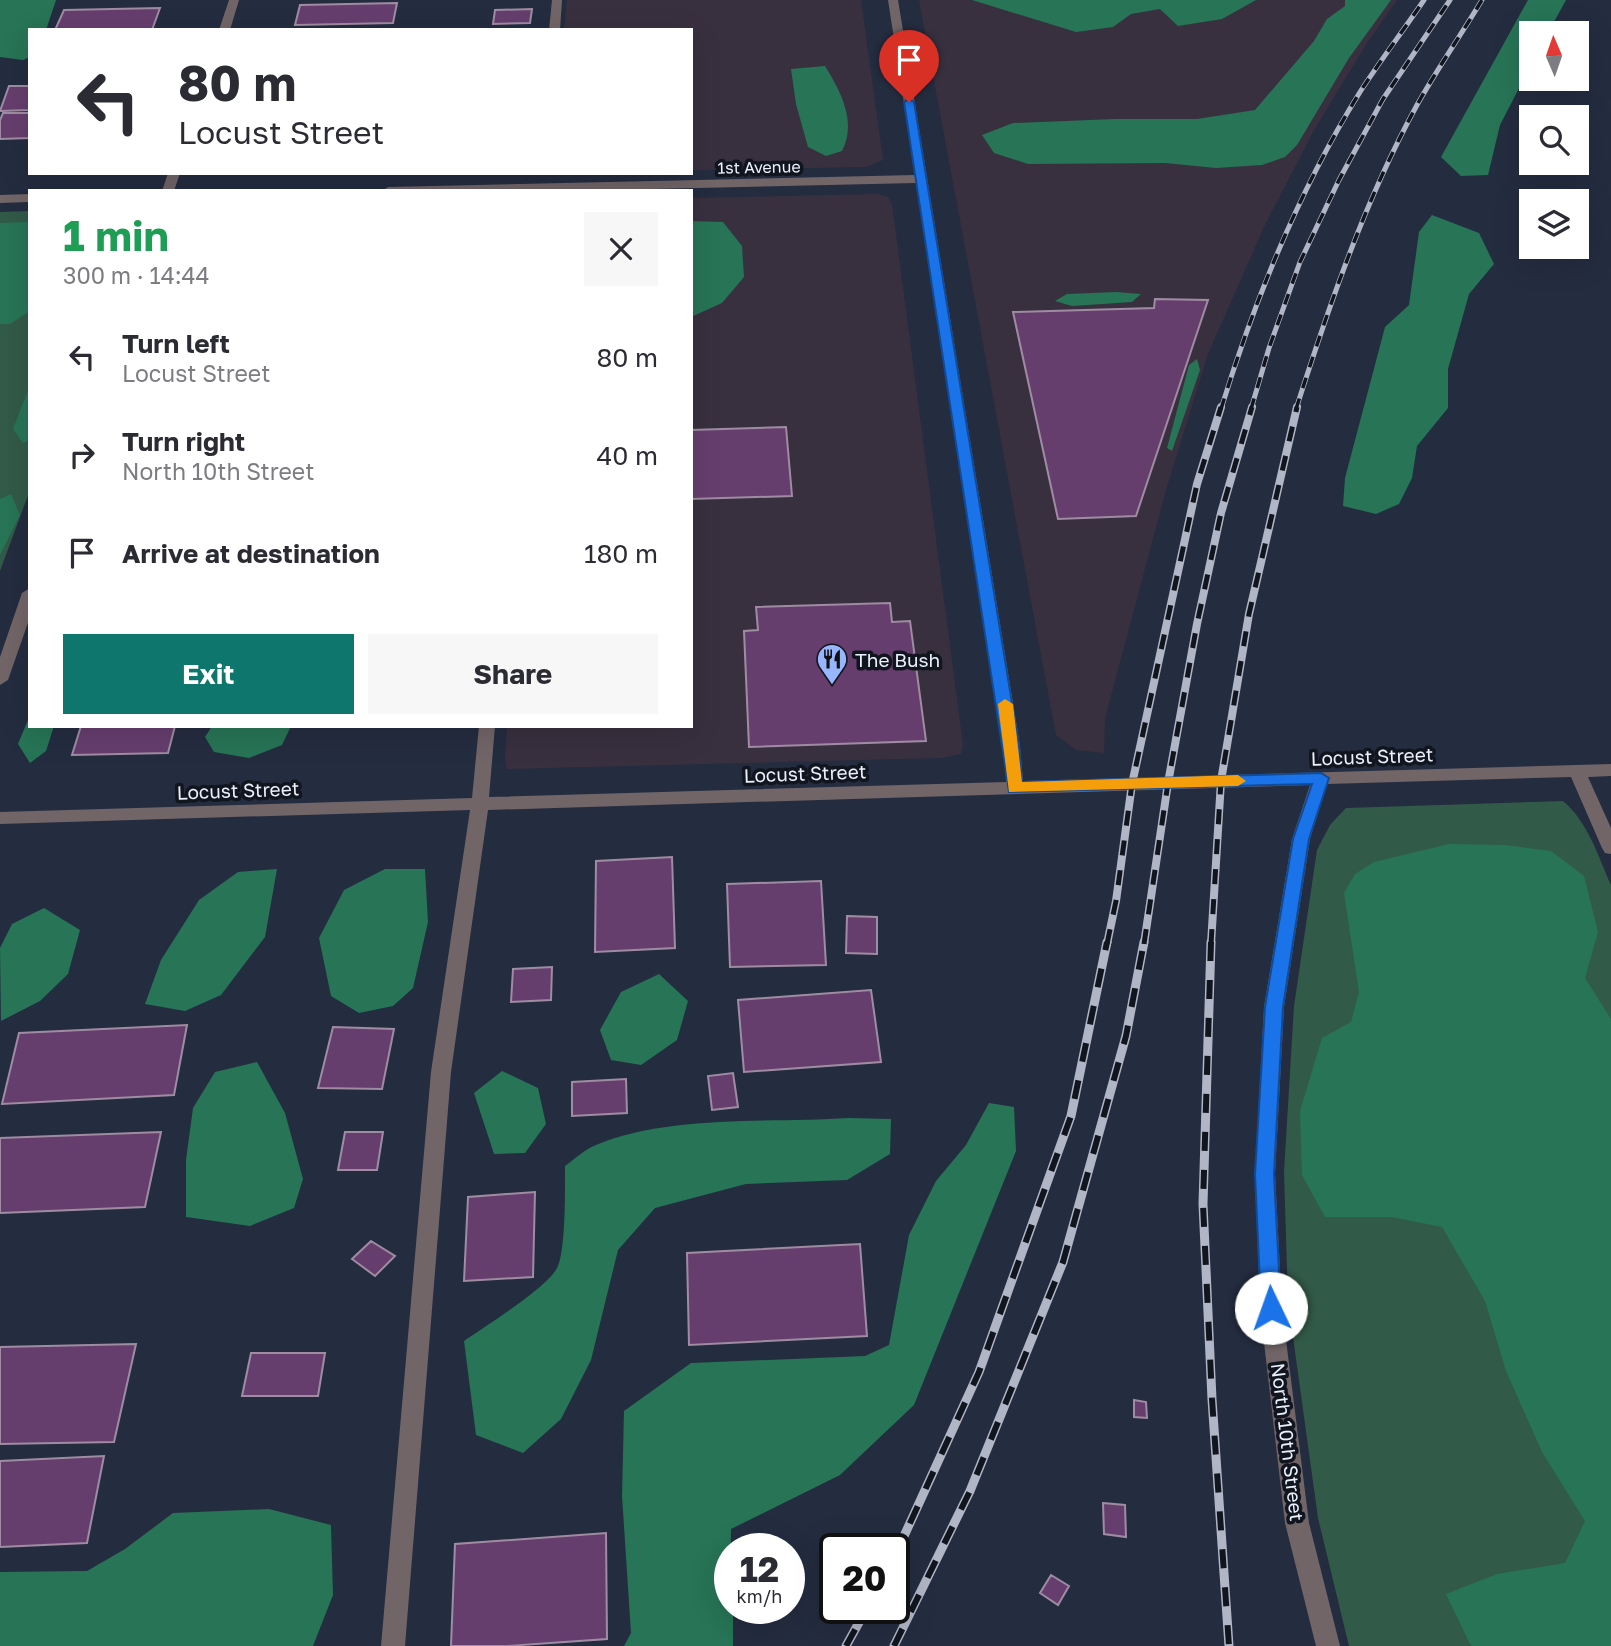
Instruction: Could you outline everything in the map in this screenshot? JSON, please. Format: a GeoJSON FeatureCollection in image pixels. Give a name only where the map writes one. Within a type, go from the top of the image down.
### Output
{"type":"FeatureCollection","features":[{"type":"Feature","properties":{"kind":"street"},"geometry":{"type":"LineString","coordinates":[[224,28],[234,0]]}},
{"type":"Feature","properties":{"kind":"street"},"geometry":{"type":"LineString","coordinates":[[554,28],[557,0]]}},
{"type":"Feature","properties":{"kind":"street"},"geometry":{"type":"LineString","coordinates":[[893,0],[1012,746],[1015,788]]}},
{"type":"Feature","properties":{"kind":"street","name":"1st Avenue"},"geometry":{"type":"LineString","coordinates":[[538,189],[921,179]]}},
{"type":"Feature","properties":{"kind":"street"},"geometry":{"type":"LineString","coordinates":[[0,199],[28,198]]}},
{"type":"Feature","properties":{"kind":"street"},"geometry":{"type":"LineString","coordinates":[[0,680],[28,599]]}},
{"type":"Feature","properties":{"kind":"street"},"geometry":{"type":"LineString","coordinates":[[393,1646],[441,1072],[480,804],[487,728]]}},
{"type":"Feature","properties":{"kind":"street","name":"Locust Street"},"geometry":{"type":"LineString","coordinates":[[0,818],[1611,770]]}},
{"type":"Feature","properties":{"kind":"street"},"geometry":{"type":"LineString","coordinates":[[1577,771],[1611,848]]}},
{"type":"Feature","properties":{"kind":"street","name":"North 10th Street"},"geometry":{"type":"LineString","coordinates":[[1321,778],[1301,839],[1274,1007],[1265,1174],[1271,1308],[1297,1523],[1328,1646]]}},
{"type":"Feature","properties":{"kind":"shaded area"},"geometry":{"type":"Polygon","coordinates":[[[567,0],[861,0],[883,160],[866,167],[693,170],[693,28],[564,28],[567,0]]]}},
{"type":"Feature","properties":{"kind":"shaded area"},"geometry":{"type":"Polygon","coordinates":[[[919,0],[1397,0],[1367,43],[1314,130],[1264,227],[1208,354],[1166,490],[1105,718],[1104,753],[1076,750],[1056,735],[919,0]]]}},
{"type":"Feature","properties":{"kind":"shaded area"},"geometry":{"type":"Polygon","coordinates":[[[877,194],[888,197],[892,204],[963,745],[961,754],[942,758],[507,769],[507,728],[693,728],[693,198],[877,194]]]}},
{"type":"Feature","properties":{"kind":"green space"},"geometry":{"type":"Polygon","coordinates":[[[0,0],[56,0],[47,28],[28,28],[28,58],[23,60],[0,57],[0,0]]]}},
{"type":"Feature","properties":{"kind":"green space"},"geometry":{"type":"Polygon","coordinates":[[[972,0],[1256,0],[1222,19],[1178,26],[1160,9],[1131,14],[1113,27],[1076,32],[972,0]]]}},
{"type":"Feature","properties":{"kind":"green space"},"geometry":{"type":"Polygon","coordinates":[[[1345,0],[1391,0],[1349,58],[1297,145],[1285,157],[1262,165],[1216,168],[1165,163],[1028,164],[994,153],[982,135],[1013,123],[1197,119],[1255,110],[1314,41],[1327,19],[1345,6],[1345,0]]]}},
{"type":"Feature","properties":{"kind":"green space"},"geometry":{"type":"Polygon","coordinates":[[[1528,0],[1566,0],[1555,21],[1519,21],[1519,88],[1500,125],[1488,175],[1461,176],[1441,157],[1528,0]]]}},
{"type":"Feature","properties":{"kind":"green space"},"geometry":{"type":"Polygon","coordinates":[[[825,66],[845,107],[848,129],[842,151],[826,156],[808,147],[796,104],[791,69],[825,66]]]}},
{"type":"Feature","properties":{"kind":"green space"},"geometry":{"type":"Polygon","coordinates":[[[28,211],[28,495],[0,571],[0,212],[28,211]]]}},
{"type":"Feature","properties":{"kind":"green space"},"geometry":{"type":"Polygon","coordinates":[[[1432,215],[1479,233],[1494,264],[1469,294],[1448,369],[1448,408],[1417,446],[1412,478],[1399,504],[1376,514],[1343,506],[1345,478],[1385,327],[1409,305],[1419,232],[1432,215]]]}},
{"type":"Feature","properties":{"kind":"green space"},"geometry":{"type":"Polygon","coordinates":[[[693,221],[723,222],[742,246],[744,277],[722,303],[693,316],[693,221]]]}},
{"type":"Feature","properties":{"kind":"green space"},"geometry":{"type":"Polygon","coordinates":[[[28,222],[28,312],[10,324],[0,324],[0,223],[28,222]]]}},
{"type":"Feature","properties":{"kind":"green space"},"geometry":{"type":"Polygon","coordinates":[[[1067,294],[1141,294],[1132,302],[1072,306],[1055,301],[1067,294]]]}},
{"type":"Feature","properties":{"kind":"green space"},"geometry":{"type":"Polygon","coordinates":[[[1197,359],[1200,370],[1172,451],[1167,448],[1189,365],[1197,359]]]}},
{"type":"Feature","properties":{"kind":"green space"},"geometry":{"type":"Polygon","coordinates":[[[28,390],[28,441],[23,443],[13,429],[28,390]]]}},
{"type":"Feature","properties":{"kind":"green space"},"geometry":{"type":"Polygon","coordinates":[[[11,494],[20,515],[0,555],[0,499],[11,494]]]}},
{"type":"Feature","properties":{"kind":"green space"},"geometry":{"type":"Polygon","coordinates":[[[28,720],[28,728],[53,728],[46,751],[30,763],[18,744],[28,720]]]}},
{"type":"Feature","properties":{"kind":"green space"},"geometry":{"type":"Polygon","coordinates":[[[211,728],[290,728],[282,745],[249,758],[214,752],[205,737],[211,728]]]}},
{"type":"Feature","properties":{"kind":"green space"},"geometry":{"type":"Polygon","coordinates":[[[1563,801],[1586,829],[1611,885],[1611,1646],[1349,1646],[1318,1518],[1288,1301],[1284,1172],[1294,1006],[1317,850],[1330,825],[1346,808],[1563,801]]]}},
{"type":"Feature","properties":{"kind":"green space"},"geometry":{"type":"Polygon","coordinates":[[[1449,844],[1505,845],[1551,851],[1584,876],[1598,932],[1585,978],[1611,1019],[1611,1646],[1472,1646],[1469,1642],[1446,1594],[1497,1574],[1565,1563],[1585,1521],[1542,1452],[1506,1371],[1485,1301],[1442,1227],[1392,1217],[1325,1217],[1302,1175],[1300,1111],[1322,1038],[1351,1022],[1359,992],[1344,893],[1355,874],[1374,862],[1449,844]]]}},
{"type":"Feature","properties":{"kind":"green space"},"geometry":{"type":"Polygon","coordinates":[[[277,869],[265,937],[221,995],[185,1011],[145,1004],[161,960],[199,900],[238,872],[277,869]]]}},
{"type":"Feature","properties":{"kind":"green space"},"geometry":{"type":"Polygon","coordinates":[[[385,869],[425,869],[428,922],[413,988],[393,1006],[359,1013],[331,996],[319,938],[344,890],[385,869]]]}},
{"type":"Feature","properties":{"kind":"green space"},"geometry":{"type":"Polygon","coordinates":[[[44,908],[80,930],[68,974],[40,1001],[1,1021],[0,948],[12,924],[44,908]]]}},
{"type":"Feature","properties":{"kind":"green space"},"geometry":{"type":"Polygon","coordinates":[[[659,974],[688,1001],[677,1040],[641,1065],[611,1060],[600,1030],[621,992],[659,974]]]}},
{"type":"Feature","properties":{"kind":"green space"},"geometry":{"type":"Polygon","coordinates":[[[257,1062],[285,1113],[303,1179],[294,1208],[250,1226],[186,1217],[186,1160],[193,1108],[215,1072],[257,1062]]]}},
{"type":"Feature","properties":{"kind":"green space"},"geometry":{"type":"Polygon","coordinates":[[[502,1071],[538,1088],[546,1124],[525,1153],[494,1154],[474,1093],[502,1071]]]}},
{"type":"Feature","properties":{"kind":"green space"},"geometry":{"type":"Polygon","coordinates":[[[989,1103],[1014,1107],[1016,1151],[914,1405],[840,1475],[731,1529],[731,1533],[714,1533],[714,1624],[733,1624],[733,1646],[624,1646],[631,1633],[622,1496],[624,1411],[691,1363],[865,1356],[889,1345],[909,1235],[936,1181],[966,1145],[989,1103]]]}},
{"type":"Feature","properties":{"kind":"green space"},"geometry":{"type":"Polygon","coordinates":[[[891,1119],[890,1154],[847,1180],[746,1184],[655,1208],[618,1250],[591,1360],[561,1419],[523,1453],[476,1435],[464,1341],[541,1286],[557,1268],[563,1234],[565,1166],[596,1145],[624,1135],[654,1129],[720,1122],[891,1119]]]}},
{"type":"Feature","properties":{"kind":"green space"},"geometry":{"type":"Polygon","coordinates":[[[269,1509],[331,1525],[333,1595],[313,1646],[0,1646],[0,1572],[87,1571],[125,1549],[173,1513],[269,1509]]]}},
{"type":"Feature","properties":{"kind":"building"},"geometry":{"type":"Polygon","coordinates":[[[397,3],[393,23],[295,25],[300,5],[397,3]]]}},
{"type":"Feature","properties":{"kind":"building"},"geometry":{"type":"Polygon","coordinates":[[[160,8],[153,28],[56,28],[64,10],[160,8]]]}},
{"type":"Feature","properties":{"kind":"building"},"geometry":{"type":"Polygon","coordinates":[[[532,9],[530,23],[493,24],[495,10],[532,9]]]}},
{"type":"Feature","properties":{"kind":"building"},"geometry":{"type":"Polygon","coordinates":[[[9,86],[28,86],[28,110],[0,111],[9,86]]]}},
{"type":"Feature","properties":{"kind":"building"},"geometry":{"type":"Polygon","coordinates":[[[3,113],[28,113],[28,138],[0,139],[0,120],[3,113]]]}},
{"type":"Feature","properties":{"kind":"building"},"geometry":{"type":"Polygon","coordinates":[[[1155,299],[1208,300],[1136,516],[1058,519],[1013,312],[1154,308],[1155,299]]]}},
{"type":"Feature","properties":{"kind":"building"},"geometry":{"type":"Polygon","coordinates":[[[786,427],[792,496],[693,499],[693,430],[786,427]]]}},
{"type":"Feature","properties":{"kind":"building","name":"The Bush"},"geometry":{"type":"Polygon","coordinates":[[[890,603],[892,622],[910,621],[926,741],[749,747],[744,631],[758,630],[756,607],[890,603]]]}},
{"type":"Feature","properties":{"kind":"building"},"geometry":{"type":"Polygon","coordinates":[[[80,728],[174,728],[168,753],[72,755],[80,728]]]}},
{"type":"Feature","properties":{"kind":"building"},"geometry":{"type":"Polygon","coordinates":[[[672,857],[675,948],[595,952],[596,861],[672,857]]]}},
{"type":"Feature","properties":{"kind":"building"},"geometry":{"type":"Polygon","coordinates":[[[821,881],[826,965],[730,967],[727,884],[821,881]]]}},
{"type":"Feature","properties":{"kind":"building"},"geometry":{"type":"Polygon","coordinates":[[[847,916],[877,917],[877,954],[846,953],[847,916]]]}},
{"type":"Feature","properties":{"kind":"building"},"geometry":{"type":"Polygon","coordinates":[[[552,967],[551,1000],[511,1002],[513,969],[552,967]]]}},
{"type":"Feature","properties":{"kind":"building"},"geometry":{"type":"Polygon","coordinates":[[[871,990],[881,1062],[744,1072],[738,1000],[871,990]]]}},
{"type":"Feature","properties":{"kind":"building"},"geometry":{"type":"Polygon","coordinates":[[[187,1025],[174,1095],[2,1104],[19,1033],[187,1025]]]}},
{"type":"Feature","properties":{"kind":"building"},"geometry":{"type":"Polygon","coordinates":[[[333,1027],[394,1029],[382,1089],[318,1088],[333,1027]]]}},
{"type":"Feature","properties":{"kind":"building"},"geometry":{"type":"Polygon","coordinates":[[[733,1073],[738,1107],[712,1110],[708,1076],[733,1073]]]}},
{"type":"Feature","properties":{"kind":"building"},"geometry":{"type":"Polygon","coordinates":[[[626,1079],[627,1113],[572,1116],[572,1082],[626,1079]]]}},
{"type":"Feature","properties":{"kind":"building"},"geometry":{"type":"Polygon","coordinates":[[[161,1132],[145,1207],[0,1213],[0,1138],[161,1132]]]}},
{"type":"Feature","properties":{"kind":"building"},"geometry":{"type":"Polygon","coordinates":[[[345,1132],[383,1132],[377,1170],[338,1170],[345,1132]]]}},
{"type":"Feature","properties":{"kind":"building"},"geometry":{"type":"Polygon","coordinates":[[[535,1192],[533,1277],[464,1281],[468,1197],[535,1192]]]}},
{"type":"Feature","properties":{"kind":"building"},"geometry":{"type":"Polygon","coordinates":[[[371,1241],[395,1256],[375,1276],[352,1259],[371,1241]]]}},
{"type":"Feature","properties":{"kind":"building"},"geometry":{"type":"Polygon","coordinates":[[[860,1244],[867,1336],[689,1345],[687,1253],[860,1244]]]}},
{"type":"Feature","properties":{"kind":"building"},"geometry":{"type":"Polygon","coordinates":[[[136,1344],[114,1442],[0,1444],[0,1347],[136,1344]]]}},
{"type":"Feature","properties":{"kind":"building"},"geometry":{"type":"Polygon","coordinates":[[[251,1353],[325,1353],[318,1396],[242,1396],[251,1353]]]}},
{"type":"Feature","properties":{"kind":"building"},"geometry":{"type":"Polygon","coordinates":[[[1134,1400],[1146,1402],[1147,1418],[1134,1417],[1134,1400]]]}},
{"type":"Feature","properties":{"kind":"building"},"geometry":{"type":"Polygon","coordinates":[[[104,1456],[87,1543],[0,1547],[0,1461],[104,1456]]]}},
{"type":"Feature","properties":{"kind":"building"},"geometry":{"type":"Polygon","coordinates":[[[1103,1503],[1125,1505],[1126,1537],[1104,1534],[1103,1503]]]}},
{"type":"Feature","properties":{"kind":"building"},"geometry":{"type":"Polygon","coordinates":[[[606,1533],[607,1639],[507,1646],[451,1646],[455,1544],[606,1533]]]}},
{"type":"Feature","properties":{"kind":"building"},"geometry":{"type":"Polygon","coordinates":[[[1051,1575],[1069,1586],[1058,1605],[1040,1593],[1051,1575]]]}},
{"type":"Feature","properties":{"kind":"railway"},"geometry":{"type":"LineString","coordinates":[[1221,409],[1264,286],[1317,167],[1360,92],[1424,0]]}},
{"type":"Feature","properties":{"kind":"railway"},"geometry":{"type":"LineString","coordinates":[[1251,409],[1269,348],[1300,262],[1339,180],[1383,99],[1450,0]]}},
{"type":"Feature","properties":{"kind":"railway"},"geometry":{"type":"LineString","coordinates":[[1296,409],[1335,293],[1381,178],[1417,105],[1482,0]]}},
{"type":"Feature","properties":{"kind":"railway"},"geometry":{"type":"LineString","coordinates":[[1107,944],[1116,901],[1132,784],[1197,484],[1221,407]]}},
{"type":"Feature","properties":{"kind":"railway"},"geometry":{"type":"LineString","coordinates":[[1144,944],[1168,783],[1197,624],[1221,513],[1252,407]]}},
{"type":"Feature","properties":{"kind":"railway"},"geometry":{"type":"LineString","coordinates":[[1211,944],[1221,781],[1249,614],[1297,407]]}},
{"type":"Feature","properties":{"kind":"railway"},"geometry":{"type":"LineString","coordinates":[[905,1533],[979,1372],[1071,1116],[1107,942]]}},
{"type":"Feature","properties":{"kind":"railway"},"geometry":{"type":"LineString","coordinates":[[894,1646],[970,1491],[1063,1262],[1126,1036],[1144,942]]}},
{"type":"Feature","properties":{"kind":"railway"},"geometry":{"type":"LineString","coordinates":[[1211,942],[1203,1204],[1212,1399],[1229,1646]]}},
{"type":"Feature","properties":{"kind":"railway"},"geometry":{"type":"LineString","coordinates":[[846,1646],[858,1624]]}},
{"type":"Feature","properties":{"kind":"slow traffic"},"geometry":{"type":"LineString","coordinates":[[1005,704],[1015,788],[1238,781]]}},
{"type":"Feature","properties":{"kind":"place","name":"The Bush"},"geometry":{"type":"Point","coordinates":[832,686]}},
{"type":"Feature","properties":{"kind":"route"},"geometry":{"type":"LineString","coordinates":[[909,102],[1012,746],[1015,788],[1321,778],[1301,839],[1274,1007],[1265,1174],[1271,1308]]}}]}
